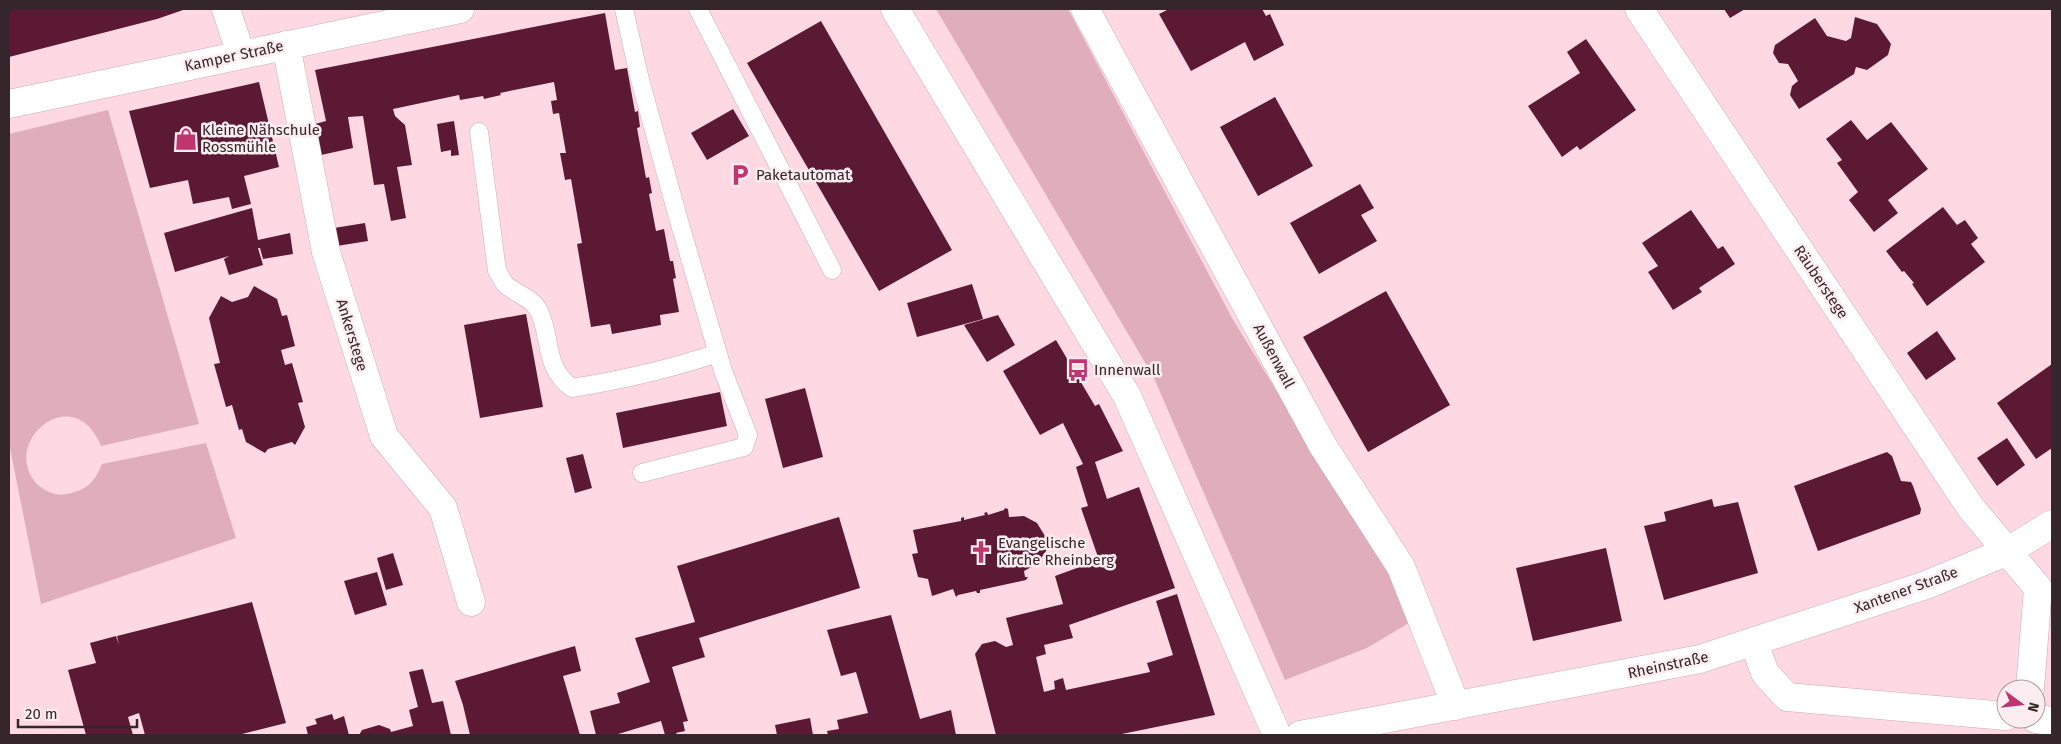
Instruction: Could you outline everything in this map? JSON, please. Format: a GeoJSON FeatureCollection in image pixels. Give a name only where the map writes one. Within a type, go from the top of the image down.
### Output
{"type":"FeatureCollection","features":[{"type":"Feature","properties":{"kind":"street"},"geometry":{"type":"LineString","coordinates":[[226,9],[241,55]]}},
{"type":"Feature","properties":{"kind":"street","name":"Kamper Straße"},"geometry":{"type":"LineString","coordinates":[[9,104],[286,45],[406,14],[460,9]]}},
{"type":"Feature","properties":{"kind":"street"},"geometry":{"type":"LineString","coordinates":[[895,9],[1127,396],[1277,735]]}},
{"type":"Feature","properties":{"kind":"street","name":"Außenwall"},"geometry":{"type":"LineString","coordinates":[[1085,9],[1323,446],[1401,567],[1456,706]]}},
{"type":"Feature","properties":{"kind":"street","name":"Räuberstege"},"geometry":{"type":"LineString","coordinates":[[1640,9],[1971,508],[2008,551]]}},
{"type":"Feature","properties":{"kind":"street","name":"Ankerstege"},"geometry":{"type":"LineString","coordinates":[[286,45],[326,252],[384,436],[443,508],[471,602]]}},
{"type":"Feature","properties":{"kind":"street","name":"Xantener Straße"},"geometry":{"type":"LineString","coordinates":[[1754,643],[1926,585],[2008,551],[2052,524]]}},
{"type":"Feature","properties":{"kind":"street"},"geometry":{"type":"LineString","coordinates":[[2008,551],[2038,588],[2031,679]]}},
{"type":"Feature","properties":{"kind":"street"},"geometry":{"type":"LineString","coordinates":[[1754,643],[1765,673],[1787,697],[1996,715]]}},
{"type":"Feature","properties":{"kind":"street","name":"Rheinstraße"},"geometry":{"type":"LineString","coordinates":[[1300,735],[1700,659],[1754,643]]}},
{"type":"Feature","properties":{"kind":"lane"},"geometry":{"type":"LineString","coordinates":[[624,9],[641,86],[723,371],[748,435],[744,447],[642,473]]}},
{"type":"Feature","properties":{"kind":"lane"},"geometry":{"type":"LineString","coordinates":[[698,9],[832,270]]}},
{"type":"Feature","properties":{"kind":"lane"},"geometry":{"type":"LineString","coordinates":[[479,132],[497,270],[505,284],[530,301],[538,310],[549,354],[558,374],[564,382],[572,388],[611,381],[681,365],[718,353]]}},
{"type":"Feature","properties":{"kind":"shaded area"},"geometry":{"type":"Polygon","coordinates":[[[936,9],[1068,9],[1232,318],[1392,580],[1409,623],[1367,648],[1285,680],[1153,376],[936,9]]]}},
{"type":"Feature","properties":{"kind":"shaded area"},"geometry":{"type":"Polygon","coordinates":[[[108,110],[199,424],[101,446],[89,427],[74,418],[59,417],[45,424],[34,435],[27,450],[27,467],[39,486],[50,493],[63,495],[89,485],[102,464],[206,443],[236,538],[41,604],[9,443],[9,134],[108,110]]]}},
{"type":"Feature","properties":{"kind":"building"},"geometry":{"type":"Polygon","coordinates":[[[9,9],[186,9],[157,19],[9,57],[9,9]]]}},
{"type":"Feature","properties":{"kind":"building"},"geometry":{"type":"Polygon","coordinates":[[[1169,9],[1262,9],[1266,16],[1270,14],[1284,45],[1254,61],[1245,42],[1191,71],[1159,14],[1169,9]]]}},
{"type":"Feature","properties":{"kind":"building"},"geometry":{"type":"Polygon","coordinates":[[[1724,9],[1745,9],[1730,18],[1724,9]]]}},
{"type":"Feature","properties":{"kind":"building"},"geometry":{"type":"Polygon","coordinates":[[[605,13],[615,70],[627,68],[635,112],[638,111],[640,127],[637,128],[646,178],[649,177],[652,193],[649,194],[656,231],[664,229],[670,261],[673,261],[676,278],[673,279],[679,312],[660,315],[661,325],[612,334],[610,324],[591,327],[577,244],[582,243],[571,179],[565,180],[560,153],[566,153],[559,113],[553,114],[551,101],[557,100],[554,82],[500,93],[501,95],[484,99],[483,96],[460,100],[459,95],[393,109],[395,116],[405,125],[412,165],[397,167],[406,218],[391,221],[384,184],[374,185],[363,116],[348,117],[353,148],[321,155],[315,124],[326,121],[315,70],[605,13]]]}},
{"type":"Feature","properties":{"kind":"building"},"geometry":{"type":"Polygon","coordinates":[[[1855,17],[1877,24],[1891,44],[1888,55],[1867,70],[1856,67],[1854,74],[1799,109],[1790,95],[1792,86],[1798,81],[1788,64],[1779,63],[1773,53],[1775,45],[1815,18],[1827,36],[1846,41],[1851,38],[1855,17]]]}},
{"type":"Feature","properties":{"kind":"building"},"geometry":{"type":"Polygon","coordinates":[[[821,21],[952,250],[879,291],[747,63],[821,21]]]}},
{"type":"Feature","properties":{"kind":"building"},"geometry":{"type":"Polygon","coordinates":[[[1586,39],[1636,110],[1580,150],[1577,146],[1562,157],[1528,106],[1580,73],[1567,52],[1586,39]]]}},
{"type":"Feature","properties":{"kind":"building"},"geometry":{"type":"Polygon","coordinates":[[[259,82],[279,167],[244,176],[251,204],[232,209],[229,197],[193,204],[188,180],[150,188],[129,111],[259,82]]]}},
{"type":"Feature","properties":{"kind":"building"},"geometry":{"type":"Polygon","coordinates":[[[1275,97],[1313,166],[1258,196],[1220,127],[1275,97]]]}},
{"type":"Feature","properties":{"kind":"building"},"geometry":{"type":"Polygon","coordinates":[[[733,109],[749,136],[707,160],[691,133],[733,109]]]}},
{"type":"Feature","properties":{"kind":"building"},"geometry":{"type":"Polygon","coordinates":[[[1851,120],[1867,140],[1891,122],[1928,169],[1888,200],[1898,213],[1874,232],[1849,200],[1858,192],[1837,163],[1842,160],[1826,139],[1851,120]]]}},
{"type":"Feature","properties":{"kind":"building"},"geometry":{"type":"Polygon","coordinates":[[[454,121],[459,155],[451,156],[451,150],[441,152],[437,124],[454,121]]]}},
{"type":"Feature","properties":{"kind":"building"},"geometry":{"type":"Polygon","coordinates":[[[1360,184],[1374,208],[1361,215],[1377,241],[1319,274],[1290,223],[1360,184]]]}},
{"type":"Feature","properties":{"kind":"building"},"geometry":{"type":"Polygon","coordinates":[[[1943,207],[1957,225],[1965,220],[1978,238],[1971,244],[1985,262],[1927,306],[1912,284],[1914,283],[1904,271],[1902,272],[1886,251],[1943,207]]]}},
{"type":"Feature","properties":{"kind":"building"},"geometry":{"type":"Polygon","coordinates":[[[252,208],[258,240],[290,233],[293,254],[263,259],[260,248],[258,248],[263,265],[229,275],[224,259],[229,256],[175,272],[164,233],[252,208]]]}},
{"type":"Feature","properties":{"kind":"building"},"geometry":{"type":"Polygon","coordinates":[[[1691,210],[1718,249],[1723,246],[1735,264],[1699,288],[1702,292],[1673,310],[1648,272],[1658,266],[1642,243],[1691,210]]]}},
{"type":"Feature","properties":{"kind":"building"},"geometry":{"type":"Polygon","coordinates":[[[365,223],[368,241],[337,246],[334,228],[365,223]]]}},
{"type":"Feature","properties":{"kind":"building"},"geometry":{"type":"Polygon","coordinates":[[[972,284],[983,319],[917,337],[907,303],[972,284]]]}},
{"type":"Feature","properties":{"kind":"building"},"geometry":{"type":"Polygon","coordinates":[[[254,286],[277,299],[282,316],[287,315],[295,346],[281,350],[285,365],[292,363],[303,402],[298,403],[305,427],[295,445],[292,442],[268,449],[265,453],[246,442],[242,429],[239,430],[232,405],[226,407],[214,364],[220,363],[209,318],[221,296],[232,302],[248,297],[254,286]]]}},
{"type":"Feature","properties":{"kind":"building"},"geometry":{"type":"Polygon","coordinates":[[[1386,291],[1450,405],[1368,452],[1303,337],[1386,291]]]}},
{"type":"Feature","properties":{"kind":"building"},"geometry":{"type":"Polygon","coordinates":[[[526,314],[543,407],[480,418],[464,325],[526,314]]]}},
{"type":"Feature","properties":{"kind":"building"},"geometry":{"type":"Polygon","coordinates":[[[998,315],[1015,345],[987,362],[964,325],[998,315]]]}},
{"type":"Feature","properties":{"kind":"building"},"geometry":{"type":"Polygon","coordinates":[[[1937,331],[1956,359],[1926,380],[1907,353],[1937,331]]]}},
{"type":"Feature","properties":{"kind":"building"},"geometry":{"type":"Polygon","coordinates":[[[1056,340],[1095,406],[1099,404],[1123,451],[1095,462],[1107,499],[1139,487],[1175,588],[1069,625],[1073,638],[1044,645],[1046,654],[1036,657],[1044,692],[1055,689],[1054,681],[1063,678],[1066,690],[1150,672],[1147,663],[1173,655],[1156,601],[1177,594],[1215,715],[1117,735],[996,735],[975,654],[982,644],[995,641],[1006,647],[1013,645],[1006,618],[1063,604],[1055,576],[1099,560],[1081,508],[1088,506],[1076,467],[1083,464],[1063,423],[1040,435],[1003,371],[1056,340]]]}},
{"type":"Feature","properties":{"kind":"building"},"geometry":{"type":"Polygon","coordinates":[[[2052,364],[2052,448],[2036,459],[1997,403],[2052,364]]]}},
{"type":"Feature","properties":{"kind":"building"},"geometry":{"type":"Polygon","coordinates":[[[805,388],[823,457],[783,468],[765,399],[805,388]]]}},
{"type":"Feature","properties":{"kind":"building"},"geometry":{"type":"Polygon","coordinates":[[[720,392],[727,426],[623,448],[616,413],[720,392]]]}},
{"type":"Feature","properties":{"kind":"building"},"geometry":{"type":"Polygon","coordinates":[[[2007,438],[2025,465],[1997,486],[1977,458],[2007,438]]]}},
{"type":"Feature","properties":{"kind":"building"},"geometry":{"type":"Polygon","coordinates":[[[1887,452],[1892,456],[1901,481],[1911,482],[1921,509],[1920,514],[1818,551],[1794,486],[1887,452]]]}},
{"type":"Feature","properties":{"kind":"building"},"geometry":{"type":"Polygon","coordinates":[[[583,454],[592,488],[575,493],[566,458],[583,454]]]}},
{"type":"Feature","properties":{"kind":"building"},"geometry":{"type":"Polygon","coordinates":[[[1712,499],[1714,507],[1738,502],[1758,573],[1664,600],[1644,526],[1666,521],[1664,512],[1712,499]]]}},
{"type":"Feature","properties":{"kind":"building","name":"Evangelische Kirche Rheinberg"},"geometry":{"type":"Polygon","coordinates":[[[1005,508],[1008,509],[1009,517],[1024,516],[1037,523],[1045,536],[1046,551],[1037,564],[1024,571],[1025,577],[1028,577],[1026,580],[980,590],[980,593],[976,591],[956,597],[953,589],[932,596],[928,579],[918,577],[912,554],[918,553],[913,530],[961,521],[961,518],[964,517],[964,520],[985,515],[984,513],[987,512],[988,515],[1005,508]]]}},
{"type":"Feature","properties":{"kind":"building"},"geometry":{"type":"Polygon","coordinates":[[[839,517],[860,588],[699,638],[705,657],[672,667],[688,721],[683,722],[685,731],[676,733],[677,735],[665,735],[661,721],[615,735],[596,735],[590,711],[620,703],[617,693],[650,682],[635,638],[695,622],[677,566],[839,517]]]}},
{"type":"Feature","properties":{"kind":"building"},"geometry":{"type":"Polygon","coordinates":[[[1606,548],[1622,621],[1533,641],[1516,568],[1606,548]]]}},
{"type":"Feature","properties":{"kind":"building"},"geometry":{"type":"Polygon","coordinates":[[[393,553],[403,585],[386,590],[377,558],[393,553]]]}},
{"type":"Feature","properties":{"kind":"building"},"geometry":{"type":"Polygon","coordinates":[[[377,572],[387,605],[355,615],[344,581],[377,572]]]}},
{"type":"Feature","properties":{"kind":"building"},"geometry":{"type":"Polygon","coordinates":[[[252,602],[286,723],[238,735],[145,735],[139,713],[128,717],[133,735],[86,735],[68,670],[96,663],[90,643],[116,636],[119,645],[117,636],[252,602]]]}},
{"type":"Feature","properties":{"kind":"building"},"geometry":{"type":"Polygon","coordinates":[[[891,615],[920,719],[951,710],[956,735],[828,735],[827,731],[839,729],[837,720],[868,713],[856,672],[841,676],[827,630],[891,615]]]}},
{"type":"Feature","properties":{"kind":"building"},"geometry":{"type":"Polygon","coordinates":[[[575,646],[581,671],[563,676],[580,735],[470,735],[455,681],[575,646]]]}},
{"type":"Feature","properties":{"kind":"building"},"geometry":{"type":"Polygon","coordinates":[[[423,669],[432,703],[443,701],[451,735],[359,735],[362,730],[379,725],[390,729],[391,732],[413,726],[409,710],[418,707],[409,672],[423,669]]]}},
{"type":"Feature","properties":{"kind":"building"},"geometry":{"type":"Polygon","coordinates":[[[332,714],[334,720],[344,716],[349,735],[308,735],[306,727],[317,724],[315,719],[332,714]]]}},
{"type":"Feature","properties":{"kind":"building"},"geometry":{"type":"Polygon","coordinates":[[[810,718],[813,735],[777,735],[775,725],[810,718]]]}},
{"type":"Feature","properties":{"kind":"place","name":"Kleine Nähschule Rossmühle"},"geometry":{"type":"Point","coordinates":[186,139]}},
{"type":"Feature","properties":{"kind":"place","name":"Paketautomat"},"geometry":{"type":"Point","coordinates":[740,175]}},
{"type":"Feature","properties":{"kind":"place","name":"Innenwall"},"geometry":{"type":"Point","coordinates":[1078,370]}},
{"type":"Feature","properties":{"kind":"place","name":"Evangelische Kirche Rheinberg"},"geometry":{"type":"Point","coordinates":[981,552]}}]}
